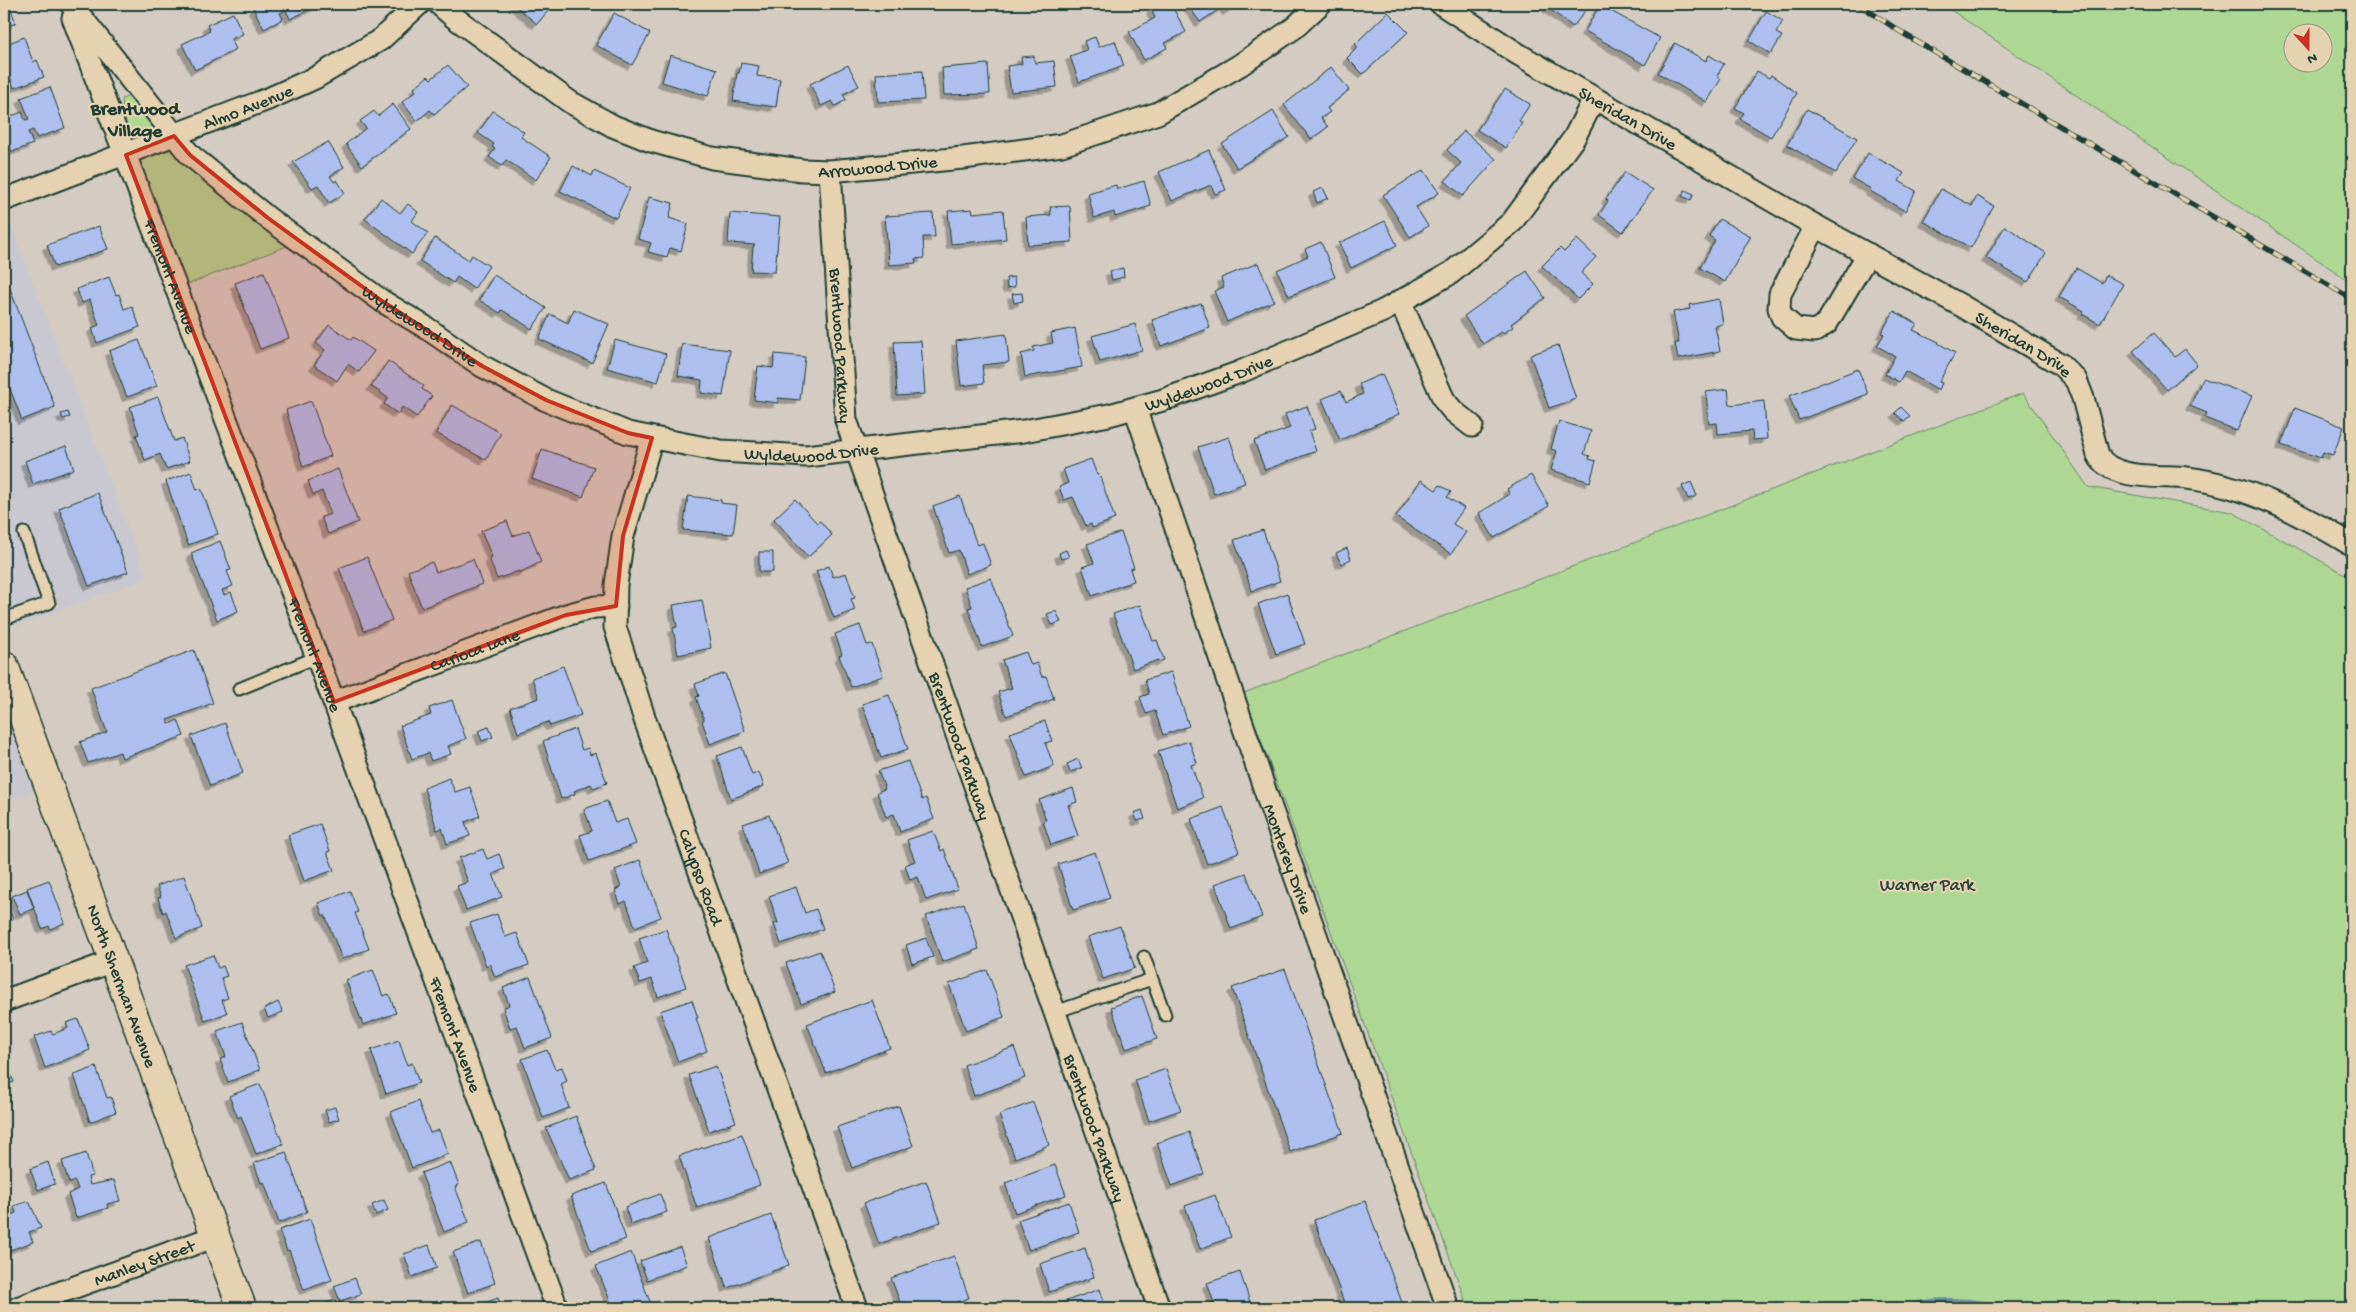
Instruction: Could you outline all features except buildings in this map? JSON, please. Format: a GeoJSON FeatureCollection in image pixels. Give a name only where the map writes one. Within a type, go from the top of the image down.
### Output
{"type":"FeatureCollection","features":[{"type":"Feature","properties":{"kind":"street","name":"Wyldewood Drive"},"geometry":{"type":"LineString","coordinates":[[69,4],[190,155],[268,218],[382,301],[425,327],[482,366],[546,400],[628,433],[721,451],[806,456],[1024,432],[1135,408],[1240,372],[1383,311],[1451,273],[1512,222],[1574,138],[1594,99]]}},
{"type":"Feature","properties":{"kind":"street","name":"Fremont Avenue"},"geometry":{"type":"LineString","coordinates":[[69,4],[334,702],[557,1308]]}},
{"type":"Feature","properties":{"kind":"street","name":"Almo Avenue"},"geometry":{"type":"LineString","coordinates":[[4,200],[126,155],[315,78],[380,40],[419,4]]}},
{"type":"Feature","properties":{"kind":"street","name":"Arrowood Drive"},"geometry":{"type":"LineString","coordinates":[[440,4],[455,18],[570,102],[613,126],[651,141],[712,158],[802,170],[830,171],[963,158],[1062,145],[1158,113],[1240,65],[1294,28],[1320,4]]}},
{"type":"Feature","properties":{"kind":"street","name":"Sheridan Drive"},"geometry":{"type":"LineString","coordinates":[[1442,4],[1518,54],[1594,99],[1816,226],[1962,306],[2060,364],[2076,380],[2083,398],[2098,455],[2101,461],[2110,468],[2118,472],[2214,481],[2230,486],[2254,494],[2352,545]]}},
{"type":"Feature","properties":{"kind":"street","name":"Brentwood Parkway"},"geometry":{"type":"LineString","coordinates":[[830,171],[846,420],[1159,1308]]}},
{"type":"Feature","properties":{"kind":"street"},"geometry":{"type":"LineString","coordinates":[[1816,226],[1780,294],[1779,308],[1782,317],[1796,329],[1816,330],[1827,323],[1868,254]]}},
{"type":"Feature","properties":{"kind":"street"},"geometry":{"type":"LineString","coordinates":[[1400,301],[1444,400],[1453,411],[1472,426]]}},
{"type":"Feature","properties":{"kind":"street","name":"Monterey Drive"},"geometry":{"type":"LineString","coordinates":[[1135,408],[1271,808],[1448,1308]]}},
{"type":"Feature","properties":{"kind":"street","name":"Calypso Road"},"geometry":{"type":"LineString","coordinates":[[652,438],[622,536],[616,585],[615,627],[645,720],[857,1308]]}},
{"type":"Feature","properties":{"kind":"street","name":"Carioca Lane"},"geometry":{"type":"LineString","coordinates":[[334,702],[566,615],[595,607],[616,606]]}},
{"type":"Feature","properties":{"kind":"street","name":"North Sherman Avenue"},"geometry":{"type":"LineString","coordinates":[[4,665],[242,1308]]}},
{"type":"Feature","properties":{"kind":"street"},"geometry":{"type":"LineString","coordinates":[[4,1001],[113,961]]}},
{"type":"Feature","properties":{"kind":"street","name":"Manley Street"},"geometry":{"type":"LineString","coordinates":[[16,1308],[216,1236]]}},
{"type":"Feature","properties":{"kind":"lane"},"geometry":{"type":"LineString","coordinates":[[4,619],[49,604],[24,533]]}},
{"type":"Feature","properties":{"kind":"lane"},"geometry":{"type":"LineString","coordinates":[[239,689],[317,657]]}},
{"type":"Feature","properties":{"kind":"lane"},"geometry":{"type":"LineString","coordinates":[[1144,957],[1164,1015]]}},
{"type":"Feature","properties":{"kind":"lane"},"geometry":{"type":"LineString","coordinates":[[1055,1012],[1152,979]]}},
{"type":"Feature","properties":{"kind":"highlighted area"},"geometry":{"type":"Polygon","coordinates":[[[174,136],[190,155],[268,218],[382,301],[482,366],[546,400],[628,433],[652,438],[623,536],[616,606],[566,615],[334,702],[126,155],[174,136]]]}},
{"type":"Feature","properties":{"kind":"shaded area"},"geometry":{"type":"Polygon","coordinates":[[[6,213],[147,578],[14,627],[4,599],[4,214],[6,213]]]}},
{"type":"Feature","properties":{"kind":"shaded area"},"geometry":{"type":"Polygon","coordinates":[[[4,712],[34,792],[4,802],[4,712]]]}},
{"type":"Feature","properties":{"kind":"green space"},"geometry":{"type":"Polygon","coordinates":[[[1942,4],[2352,4],[2352,283],[1942,4]]]}},
{"type":"Feature","properties":{"kind":"green space","name":"Brentwood Village"},"geometry":{"type":"Polygon","coordinates":[[[129,96],[300,241],[178,288],[126,155],[122,99],[129,96]]]}},
{"type":"Feature","properties":{"kind":"green space","name":"Warner Park"},"geometry":{"type":"Polygon","coordinates":[[[2023,393],[2088,487],[2232,512],[2352,578],[2352,1308],[1468,1308],[1244,693],[2023,393]]]}},
{"type":"Feature","properties":{"kind":"water"},"geometry":{"type":"Polygon","coordinates":[[[2182,1303],[2234,1308],[2140,1308],[2182,1303]]]}},
{"type":"Feature","properties":{"kind":"waterway"},"geometry":{"type":"LineString","coordinates":[[1906,1308],[1919,1304],[1947,1301],[2018,1308]]}},
{"type":"Feature","properties":{"kind":"railway"},"geometry":{"type":"LineString","coordinates":[[1858,4],[1904,34],[2352,299]]}},
{"type":"Feature","properties":{"kind":"district","name":"Brentwood Village"},"geometry":{"type":"Point","coordinates":[135,118]}}]}
